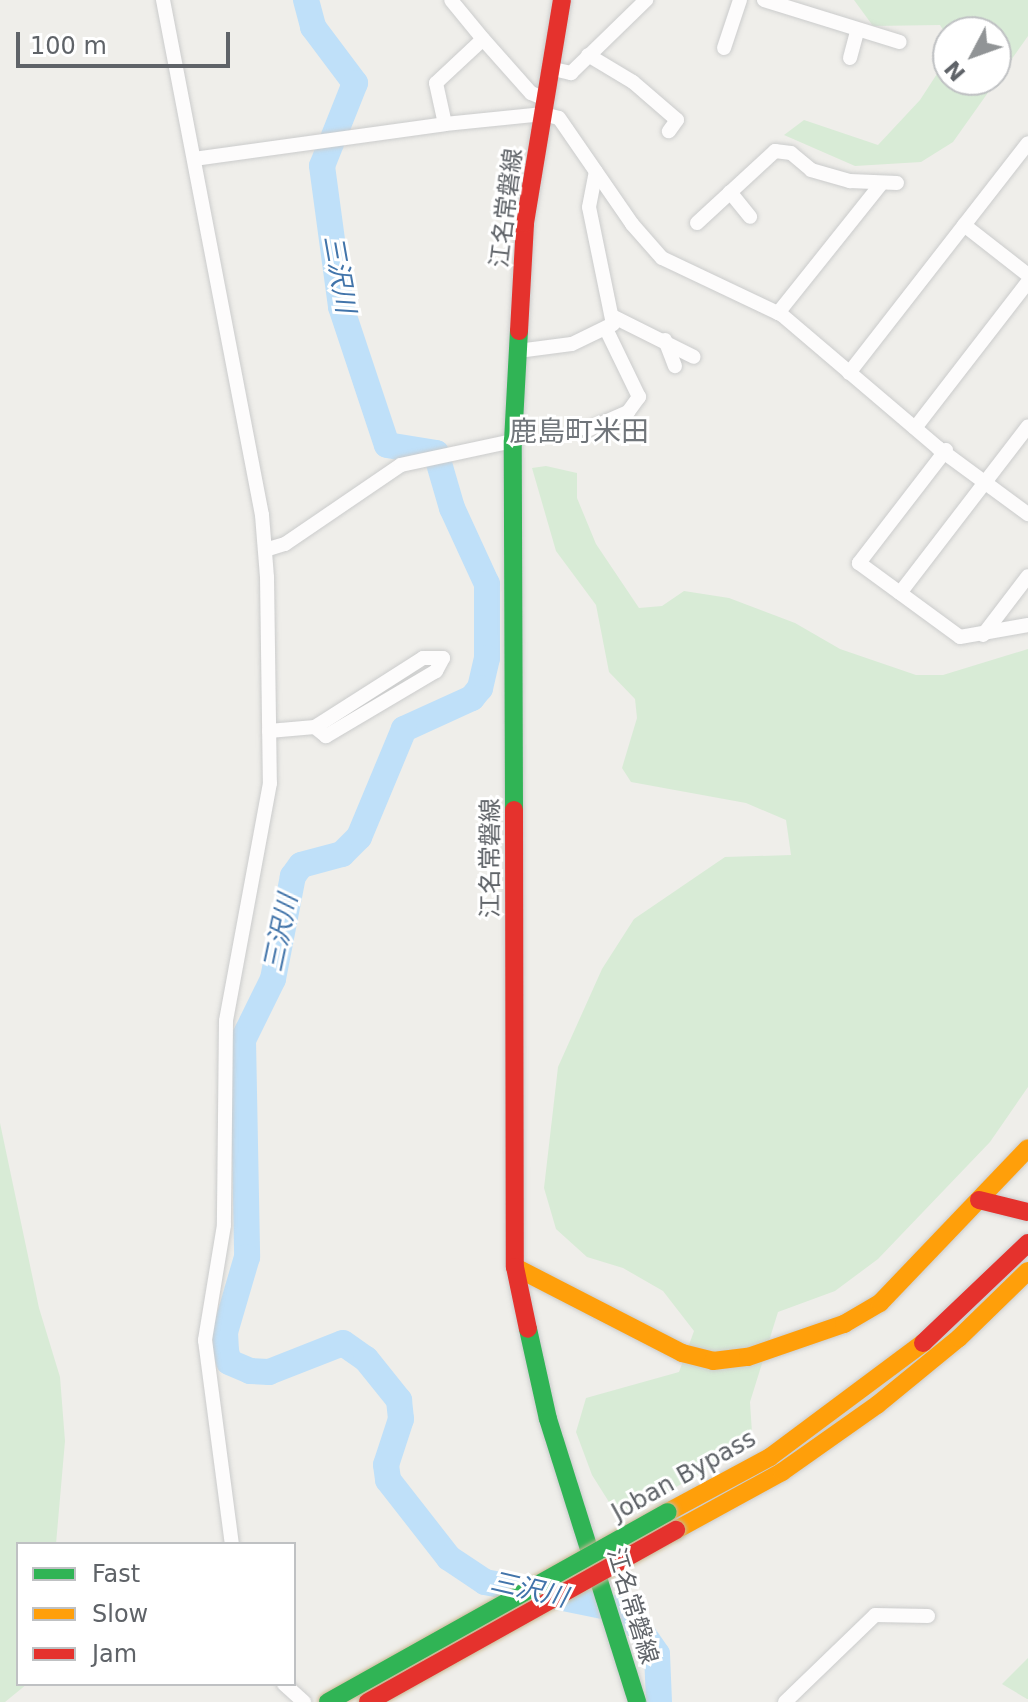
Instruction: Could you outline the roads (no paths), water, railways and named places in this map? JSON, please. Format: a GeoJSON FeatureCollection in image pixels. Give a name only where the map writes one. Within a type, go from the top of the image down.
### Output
{"type":"FeatureCollection","features":[{"type":"Feature","properties":{"kind":"main road","name":"江名常磐線"},"geometry":{"type":"LineString","coordinates":[[562,0],[525,223],[513,441],[515,1267],[548,1419],[637,1702]]}},
{"type":"Feature","properties":{"kind":"main road"},"geometry":{"type":"LineString","coordinates":[[515,1267],[682,1353],[729,1362],[865,1314],[1028,1148]]}},
{"type":"Feature","properties":{"kind":"main road"},"geometry":{"type":"LineString","coordinates":[[979,1200],[1027,1212]]}},
{"type":"Feature","properties":{"kind":"main road","name":"Joban Bypass"},"geometry":{"type":"LineString","coordinates":[[368,1702],[672,1521],[865,1391],[943,1327],[1028,1243]]}},
{"type":"Feature","properties":{"kind":"main road","name":"Joban Bypass"},"geometry":{"type":"LineString","coordinates":[[328,1702],[672,1521],[782,1472],[877,1405],[959,1338],[1028,1271]]}},
{"type":"Feature","properties":{"kind":"street"},"geometry":{"type":"LineString","coordinates":[[163,0],[265,550],[269,731],[265,818],[223,1043],[224,1225],[205,1340],[232,1542]]}},
{"type":"Feature","properties":{"kind":"street"},"geometry":{"type":"LineString","coordinates":[[451,0],[531,93],[559,118],[662,258],[778,313],[915,428],[1028,514]]}},
{"type":"Feature","properties":{"kind":"street"},"geometry":{"type":"LineString","coordinates":[[549,68],[571,73],[646,0]]}},
{"type":"Feature","properties":{"kind":"street"},"geometry":{"type":"LineString","coordinates":[[724,48],[740,0]]}},
{"type":"Feature","properties":{"kind":"street"},"geometry":{"type":"LineString","coordinates":[[764,0],[857,32],[900,42]]}},
{"type":"Feature","properties":{"kind":"street"},"geometry":{"type":"LineString","coordinates":[[850,58],[857,32]]}},
{"type":"Feature","properties":{"kind":"street"},"geometry":{"type":"LineString","coordinates":[[445,124],[436,83],[483,39]]}},
{"type":"Feature","properties":{"kind":"street"},"geometry":{"type":"LineString","coordinates":[[588,55],[668,111],[677,120],[669,131]]}},
{"type":"Feature","properties":{"kind":"street"},"geometry":{"type":"LineString","coordinates":[[194,159],[544,107]]}},
{"type":"Feature","properties":{"kind":"street"},"geometry":{"type":"LineString","coordinates":[[849,373],[1028,143]]}},
{"type":"Feature","properties":{"kind":"street"},"geometry":{"type":"LineString","coordinates":[[697,223],[775,151],[791,153],[811,170],[881,184],[897,183]]}},
{"type":"Feature","properties":{"kind":"street"},"geometry":{"type":"LineString","coordinates":[[587,430],[628,412],[639,397],[610,323],[601,282],[589,207],[596,172]]}},
{"type":"Feature","properties":{"kind":"street"},"geometry":{"type":"LineString","coordinates":[[778,313],[881,184]]}},
{"type":"Feature","properties":{"kind":"street"},"geometry":{"type":"LineString","coordinates":[[730,192],[750,217]]}},
{"type":"Feature","properties":{"kind":"street"},"geometry":{"type":"LineString","coordinates":[[964,225],[1028,275]]}},
{"type":"Feature","properties":{"kind":"street"},"geometry":{"type":"LineString","coordinates":[[915,428],[1028,282]]}},
{"type":"Feature","properties":{"kind":"street"},"geometry":{"type":"LineString","coordinates":[[518,351],[572,344],[610,323],[665,340],[694,357]]}},
{"type":"Feature","properties":{"kind":"street"},"geometry":{"type":"LineString","coordinates":[[665,340],[675,366]]}},
{"type":"Feature","properties":{"kind":"street"},"geometry":{"type":"LineString","coordinates":[[900,593],[1028,426]]}},
{"type":"Feature","properties":{"kind":"street"},"geometry":{"type":"LineString","coordinates":[[265,550],[285,544],[401,465],[513,441]]}},
{"type":"Feature","properties":{"kind":"street"},"geometry":{"type":"LineString","coordinates":[[946,450],[859,563],[960,637],[1028,625]]}},
{"type":"Feature","properties":{"kind":"street"},"geometry":{"type":"LineString","coordinates":[[983,635],[1028,576]]}},
{"type":"Feature","properties":{"kind":"street"},"geometry":{"type":"LineString","coordinates":[[269,731],[315,727],[423,658],[443,658],[436,671],[326,736],[315,727]]}},
{"type":"Feature","properties":{"kind":"street"},"geometry":{"type":"LineString","coordinates":[[785,1702],[875,1615],[928,1616]]}},
{"type":"Feature","properties":{"kind":"street"},"geometry":{"type":"LineString","coordinates":[[286,1686],[304,1702]]}},
{"type":"Feature","properties":{"kind":"waterway","name":"三沢川"},"geometry":{"type":"LineString","coordinates":[[306,0],[313,27],[355,83],[322,166],[341,307],[387,445],[436,453],[452,508],[487,584],[487,658],[480,688],[472,698],[404,729],[359,837],[342,854],[301,865],[293,876],[273,979],[243,1040],[247,1257],[225,1332],[226,1351],[229,1362],[250,1371],[269,1372],[343,1343],[366,1359],[399,1400],[401,1419],[386,1465],[388,1480],[449,1558],[485,1582],[627,1611],[657,1654],[659,1702]]}},
{"type":"Feature","properties":{"kind":"district","name":"鹿島町米田"},"geometry":{"type":"Point","coordinates":[579,432]}}]}
